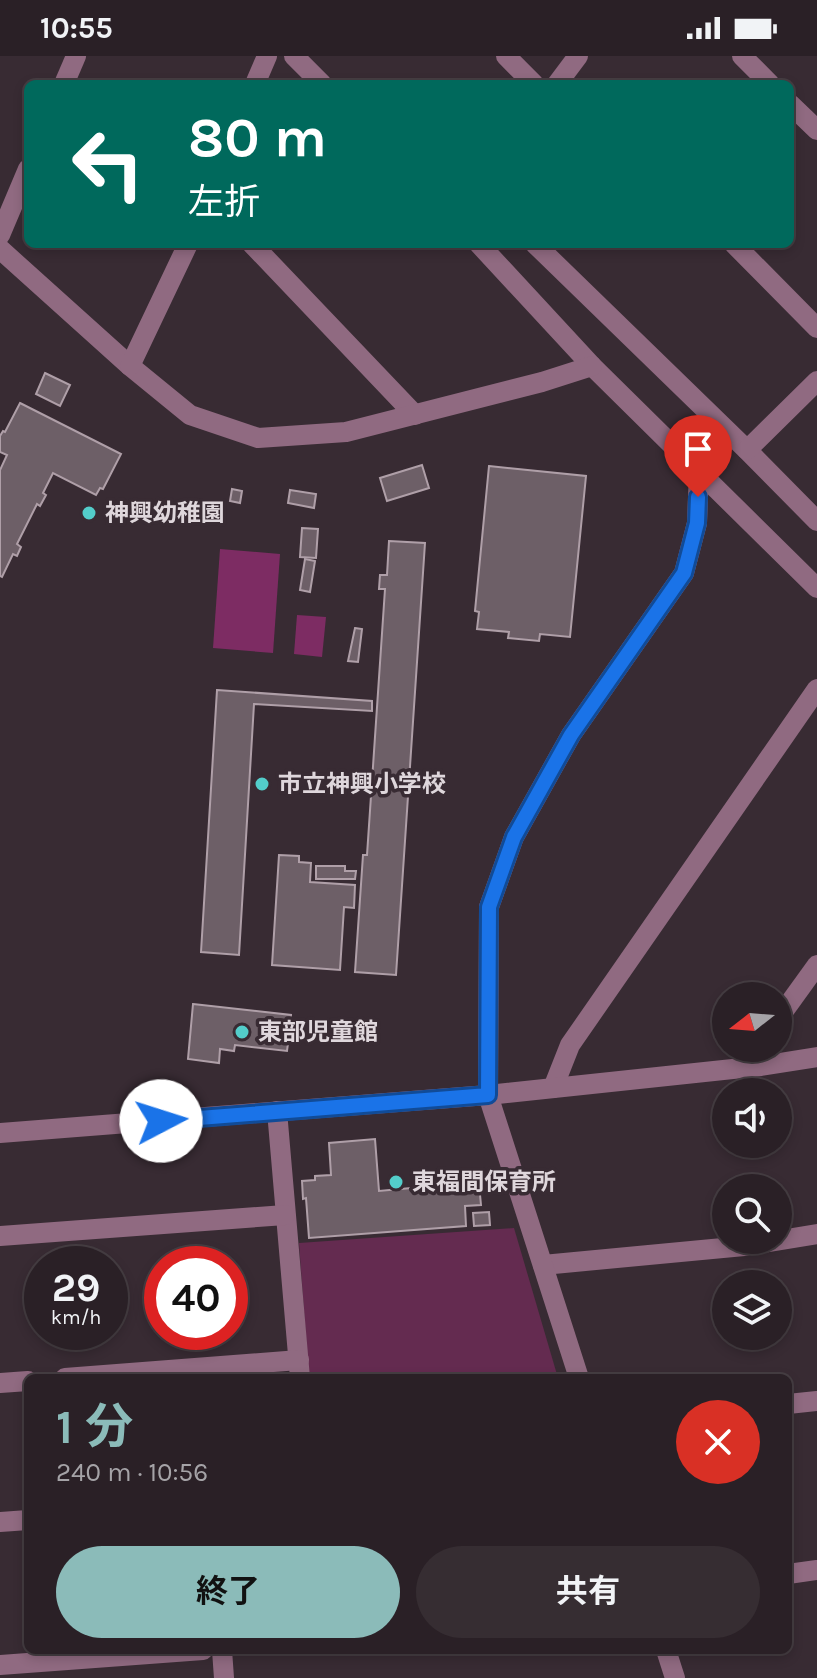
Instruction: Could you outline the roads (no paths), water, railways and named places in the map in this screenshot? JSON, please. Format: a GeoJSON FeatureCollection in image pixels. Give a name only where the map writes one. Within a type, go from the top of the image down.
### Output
{"type":"FeatureCollection","features":[{"type":"Feature","properties":{"kind":"street"},"geometry":{"type":"LineString","coordinates":[[66,80],[76,56]]}},
{"type":"Feature","properties":{"kind":"street"},"geometry":{"type":"LineString","coordinates":[[257,80],[267,56]]}},
{"type":"Feature","properties":{"kind":"street"},"geometry":{"type":"LineString","coordinates":[[294,56],[318,80]]}},
{"type":"Feature","properties":{"kind":"street"},"geometry":{"type":"LineString","coordinates":[[506,56],[530,80]]}},
{"type":"Feature","properties":{"kind":"street"},"geometry":{"type":"LineString","coordinates":[[566,80],[578,56]]}},
{"type":"Feature","properties":{"kind":"street"},"geometry":{"type":"LineString","coordinates":[[742,56],[766,80]]}},
{"type":"Feature","properties":{"kind":"street"},"geometry":{"type":"LineString","coordinates":[[794,108],[817,130]]}},
{"type":"Feature","properties":{"kind":"street"},"geometry":{"type":"LineString","coordinates":[[0,235],[24,178]]}},
{"type":"Feature","properties":{"kind":"street"},"geometry":{"type":"LineString","coordinates":[[130,366],[186,248]]}},
{"type":"Feature","properties":{"kind":"street"},"geometry":{"type":"LineString","coordinates":[[256,248],[415,415]]}},
{"type":"Feature","properties":{"kind":"street"},"geometry":{"type":"LineString","coordinates":[[483,248],[592,366],[817,588]]}},
{"type":"Feature","properties":{"kind":"street"},"geometry":{"type":"LineString","coordinates":[[539,248],[817,521]]}},
{"type":"Feature","properties":{"kind":"street"},"geometry":{"type":"LineString","coordinates":[[738,248],[817,328]]}},
{"type":"Feature","properties":{"kind":"street"},"geometry":{"type":"LineString","coordinates":[[0,249],[130,366],[190,415],[258,438],[346,432],[542,382],[592,366]]}},
{"type":"Feature","properties":{"kind":"street"},"geometry":{"type":"LineString","coordinates":[[747,450],[817,381]]}},
{"type":"Feature","properties":{"kind":"street"},"geometry":{"type":"LineString","coordinates":[[578,1374],[488,1095],[489,907],[514,837],[571,735],[684,573],[697,523],[699,471]]}},
{"type":"Feature","properties":{"kind":"street"},"geometry":{"type":"LineString","coordinates":[[553,1088],[570,1045],[817,689]]}},
{"type":"Feature","properties":{"kind":"street"},"geometry":{"type":"LineString","coordinates":[[792,1000],[817,965]]}},
{"type":"Feature","properties":{"kind":"street"},"geometry":{"type":"LineString","coordinates":[[792,1057],[817,1057]]}},
{"type":"Feature","properties":{"kind":"street"},"geometry":{"type":"LineString","coordinates":[[0,1133],[488,1095],[730,1062]]}},
{"type":"Feature","properties":{"kind":"street"},"geometry":{"type":"LineString","coordinates":[[169,1374],[300,1369],[277,1111]]}},
{"type":"Feature","properties":{"kind":"street"},"geometry":{"type":"LineString","coordinates":[[0,1236],[285,1215]]}},
{"type":"Feature","properties":{"kind":"street"},"geometry":{"type":"LineString","coordinates":[[543,1265],[744,1246],[817,1234]]}},
{"type":"Feature","properties":{"kind":"street"},"geometry":{"type":"LineString","coordinates":[[0,1383],[24,1381]]}},
{"type":"Feature","properties":{"kind":"street"},"geometry":{"type":"LineString","coordinates":[[792,1404],[817,1401]]}},
{"type":"Feature","properties":{"kind":"street"},"geometry":{"type":"LineString","coordinates":[[0,1522],[24,1520]]}},
{"type":"Feature","properties":{"kind":"street"},"geometry":{"type":"LineString","coordinates":[[792,1573],[817,1570]]}},
{"type":"Feature","properties":{"kind":"street"},"geometry":{"type":"LineString","coordinates":[[0,1665],[149,1654]]}},
{"type":"Feature","properties":{"kind":"street"},"geometry":{"type":"LineString","coordinates":[[222,1654],[224,1678]]}},
{"type":"Feature","properties":{"kind":"street"},"geometry":{"type":"LineString","coordinates":[[667,1654],[675,1678]]}},
{"type":"Feature","properties":{"kind":"place","name":"神興幼稚園"},"geometry":{"type":"Point","coordinates":[89,513]}},
{"type":"Feature","properties":{"kind":"place","name":"市立神興小学校"},"geometry":{"type":"Point","coordinates":[262,784]}},
{"type":"Feature","properties":{"kind":"place","name":"東部児童館"},"geometry":{"type":"Point","coordinates":[242,1032]}},
{"type":"Feature","properties":{"kind":"place","name":"東福間保育所"},"geometry":{"type":"Point","coordinates":[396,1182]}}]}
